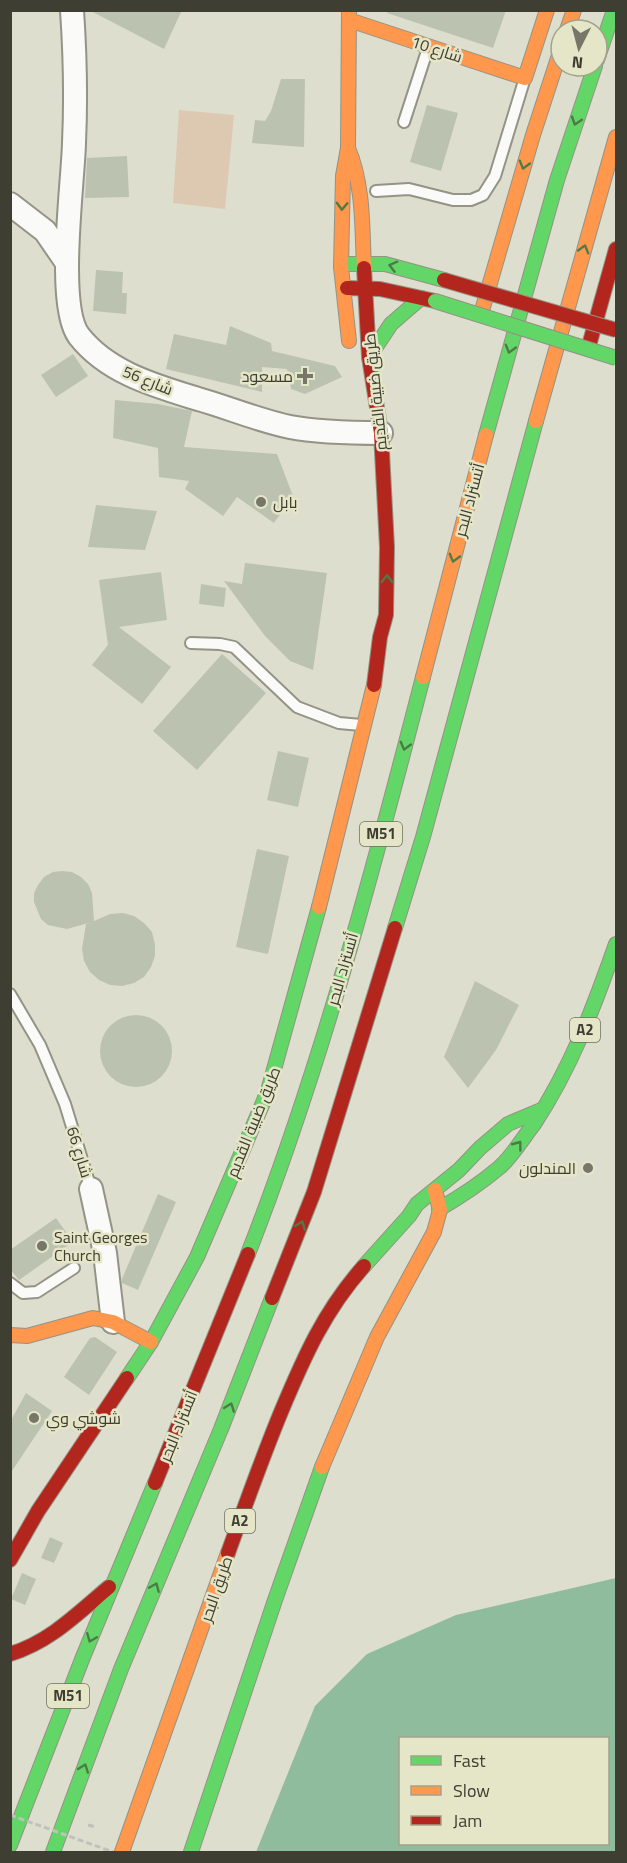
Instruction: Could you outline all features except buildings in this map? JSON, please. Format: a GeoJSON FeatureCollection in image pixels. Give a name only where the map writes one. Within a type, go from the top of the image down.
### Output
{"type":"FeatureCollection","features":[{"type":"Feature","properties":{"kind":"main road"},"geometry":{"type":"LineString","coordinates":[[525,78],[548,10]]}},
{"type":"Feature","properties":{"kind":"main road"},"geometry":{"type":"LineString","coordinates":[[609,25],[614,10]]}},
{"type":"Feature","properties":{"kind":"main road","name":"شارع 10"},"geometry":{"type":"LineString","coordinates":[[349,15],[429,46],[525,78]]}},
{"type":"Feature","properties":{"kind":"main road","name":"طريق ضبية القديم"},"geometry":{"type":"LineString","coordinates":[[349,15],[348,148],[343,176],[341,264],[351,355]]}},
{"type":"Feature","properties":{"kind":"main road"},"geometry":{"type":"LineString","coordinates":[[481,314],[552,78]]}},
{"type":"Feature","properties":{"kind":"main road","name":"أتستراد البحر"},"geometry":{"type":"LineString","coordinates":[[10,1845],[269,1200],[314,1067],[393,789],[486,435],[557,180],[591,78]]}},
{"type":"Feature","properties":{"kind":"main road","name":"M51"},"geometry":{"type":"LineString","coordinates":[[53,1852],[121,1669],[221,1429],[314,1192],[423,837],[616,137]]}},
{"type":"Feature","properties":{"kind":"main road","name":"طريق ضبية القديم"},"geometry":{"type":"LineString","coordinates":[[10,1560],[44,1503],[151,1342],[197,1257],[268,1091],[306,958],[364,725],[378,665],[380,636],[386,615],[387,547],[365,433],[369,357],[366,289],[358,179],[348,148]]}},
{"type":"Feature","properties":{"kind":"main road"},"geometry":{"type":"LineString","coordinates":[[588,349],[616,249]]}},
{"type":"Feature","properties":{"kind":"main road"},"geometry":{"type":"LineString","coordinates":[[341,264],[385,264],[616,330]]}},
{"type":"Feature","properties":{"kind":"main road"},"geometry":{"type":"LineString","coordinates":[[343,288],[380,289],[428,300],[481,314],[616,358]]}},
{"type":"Feature","properties":{"kind":"main road"},"geometry":{"type":"LineString","coordinates":[[369,357],[387,327],[407,307],[428,300]]}},
{"type":"Feature","properties":{"kind":"main road","name":"طريق ضبية القديم"},"geometry":{"type":"LineString","coordinates":[[372,615],[380,636]]}},
{"type":"Feature","properties":{"kind":"main road","name":"A2"},"geometry":{"type":"LineString","coordinates":[[409,1216],[425,1214],[442,1208],[462,1196],[501,1166],[519,1145],[555,1092],[573,1057],[597,1000],[616,944]]}},
{"type":"Feature","properties":{"kind":"main road","name":"A2"},"geometry":{"type":"LineString","coordinates":[[435,1190],[508,1124],[541,1110]]}},
{"type":"Feature","properties":{"kind":"main road"},"geometry":{"type":"LineString","coordinates":[[480,1148],[501,1166]]}},
{"type":"Feature","properties":{"kind":"main road"},"geometry":{"type":"LineString","coordinates":[[191,1852],[295,1543],[328,1454],[371,1349],[431,1239],[442,1208],[435,1190]]}},
{"type":"Feature","properties":{"kind":"main road","name":"طريق البحر"},"geometry":{"type":"LineString","coordinates":[[122,1852],[260,1464],[299,1368],[324,1318],[349,1283],[409,1216],[417,1203],[435,1190]]}},
{"type":"Feature","properties":{"kind":"main road"},"geometry":{"type":"LineString","coordinates":[[10,1335],[27,1336],[93,1318],[113,1322],[151,1342]]}},
{"type":"Feature","properties":{"kind":"main road"},"geometry":{"type":"LineString","coordinates":[[10,1654],[32,1647],[113,1584]]}},
{"type":"Feature","properties":{"kind":"street","name":"شارع 56"},"geometry":{"type":"LineString","coordinates":[[72,10],[75,81],[74,144],[67,263],[68,305],[77,335],[99,357],[127,374],[160,387],[290,427],[365,433]]}},
{"type":"Feature","properties":{"kind":"street"},"geometry":{"type":"LineString","coordinates":[[10,204],[45,231],[67,263]]}},
{"type":"Feature","properties":{"kind":"street","name":"شارع 66"},"geometry":{"type":"LineString","coordinates":[[91,1189],[105,1253],[113,1322]]}},
{"type":"Feature","properties":{"kind":"lane"},"geometry":{"type":"LineString","coordinates":[[404,122],[429,46]]}},
{"type":"Feature","properties":{"kind":"lane"},"geometry":{"type":"LineString","coordinates":[[376,191],[409,189],[453,200],[471,200],[483,195],[495,176],[525,78]]}},
{"type":"Feature","properties":{"kind":"lane"},"geometry":{"type":"LineString","coordinates":[[191,643],[234,647],[297,707],[339,723],[364,725]]}},
{"type":"Feature","properties":{"kind":"lane","name":"شارع 66"},"geometry":{"type":"LineString","coordinates":[[10,994],[40,1045],[65,1104],[91,1189]]}},
{"type":"Feature","properties":{"kind":"lane"},"geometry":{"type":"LineString","coordinates":[[10,1283],[23,1293],[37,1292],[74,1268]]}},
{"type":"Feature","properties":{"kind":"path"},"geometry":{"type":"LineString","coordinates":[[10,1815],[113,1852]]}},
{"type":"Feature","properties":{"kind":"shaded area"},"geometry":{"type":"Polygon","coordinates":[[[179,110],[234,115],[225,209],[173,203],[179,110]]]}},
{"type":"Feature","properties":{"kind":"shaded area"},"geometry":{"type":"Polygon","coordinates":[[[616,1578],[616,1852],[256,1852],[315,1706],[367,1654],[456,1615],[616,1578]]]}},
{"type":"Feature","properties":{"kind":"traffic: fast"},"geometry":{"type":"LineString","coordinates":[[609,25],[614,10]]}},
{"type":"Feature","properties":{"kind":"traffic: fast"},"geometry":{"type":"LineString","coordinates":[[486,435],[557,180],[591,78]]}},
{"type":"Feature","properties":{"kind":"traffic: fast"},"geometry":{"type":"LineString","coordinates":[[345,264],[385,264],[444,280]]}},
{"type":"Feature","properties":{"kind":"traffic: fast"},"geometry":{"type":"LineString","coordinates":[[369,357],[391,324],[421,298]]}},
{"type":"Feature","properties":{"kind":"traffic: fast"},"geometry":{"type":"LineString","coordinates":[[435,301],[616,358]]}},
{"type":"Feature","properties":{"kind":"traffic: fast"},"geometry":{"type":"LineString","coordinates":[[395,928],[423,837],[536,421]]}},
{"type":"Feature","properties":{"kind":"traffic: fast"},"geometry":{"type":"LineString","coordinates":[[248,1254],[299,1112],[344,968],[423,677]]}},
{"type":"Feature","properties":{"kind":"traffic: fast"},"geometry":{"type":"LineString","coordinates":[[127,1378],[151,1342],[197,1257],[268,1091],[319,907]]}},
{"type":"Feature","properties":{"kind":"traffic: fast"},"geometry":{"type":"LineString","coordinates":[[439,1209],[470,1190],[500,1167],[534,1124],[581,1037],[616,944]]}},
{"type":"Feature","properties":{"kind":"traffic: fast"},"geometry":{"type":"LineString","coordinates":[[364,1266],[417,1204],[459,1170],[480,1148],[508,1124],[541,1110]]}},
{"type":"Feature","properties":{"kind":"traffic: fast"},"geometry":{"type":"LineString","coordinates":[[53,1852],[121,1669],[221,1429],[272,1298]]}},
{"type":"Feature","properties":{"kind":"traffic: fast"},"geometry":{"type":"LineString","coordinates":[[191,1852],[322,1467]]}},
{"type":"Feature","properties":{"kind":"traffic: fast"},"geometry":{"type":"LineString","coordinates":[[10,1845],[83,1657],[155,1483]]}},
{"type":"Feature","properties":{"kind":"traffic: slow"},"geometry":{"type":"LineString","coordinates":[[349,10],[348,148],[343,176],[341,267],[349,341]]}},
{"type":"Feature","properties":{"kind":"traffic: slow"},"geometry":{"type":"LineString","coordinates":[[349,20],[525,78],[547,10]]}},
{"type":"Feature","properties":{"kind":"traffic: slow"},"geometry":{"type":"LineString","coordinates":[[571,18],[574,10]]}},
{"type":"Feature","properties":{"kind":"traffic: slow"},"geometry":{"type":"LineString","coordinates":[[481,314],[552,78]]}},
{"type":"Feature","properties":{"kind":"traffic: slow"},"geometry":{"type":"LineString","coordinates":[[536,421],[616,137]]}},
{"type":"Feature","properties":{"kind":"traffic: slow"},"geometry":{"type":"LineString","coordinates":[[348,148],[360,192],[364,268]]}},
{"type":"Feature","properties":{"kind":"traffic: slow"},"geometry":{"type":"LineString","coordinates":[[423,677],[486,435]]}},
{"type":"Feature","properties":{"kind":"traffic: slow"},"geometry":{"type":"LineString","coordinates":[[319,907],[374,685]]}},
{"type":"Feature","properties":{"kind":"traffic: slow"},"geometry":{"type":"LineString","coordinates":[[322,1467],[377,1337],[434,1232],[440,1210],[435,1190]]}},
{"type":"Feature","properties":{"kind":"traffic: slow"},"geometry":{"type":"LineString","coordinates":[[10,1335],[27,1336],[93,1318],[113,1322],[151,1342]]}},
{"type":"Feature","properties":{"kind":"traffic: slow"},"geometry":{"type":"LineString","coordinates":[[122,1852],[228,1553]]}},
{"type":"Feature","properties":{"kind":"traffic: jam"},"geometry":{"type":"LineString","coordinates":[[588,349],[616,249]]}},
{"type":"Feature","properties":{"kind":"traffic: jam"},"geometry":{"type":"LineString","coordinates":[[364,268],[369,357],[381,433],[387,547],[386,615],[380,637],[374,685]]}},
{"type":"Feature","properties":{"kind":"traffic: jam"},"geometry":{"type":"LineString","coordinates":[[444,280],[616,330]]}},
{"type":"Feature","properties":{"kind":"traffic: jam"},"geometry":{"type":"LineString","coordinates":[[347,288],[380,289],[435,301]]}},
{"type":"Feature","properties":{"kind":"traffic: jam"},"geometry":{"type":"LineString","coordinates":[[272,1298],[314,1192],[395,928]]}},
{"type":"Feature","properties":{"kind":"traffic: jam"},"geometry":{"type":"LineString","coordinates":[[155,1483],[248,1254]]}},
{"type":"Feature","properties":{"kind":"traffic: jam"},"geometry":{"type":"LineString","coordinates":[[228,1553],[274,1429],[316,1335],[337,1300],[364,1266]]}},
{"type":"Feature","properties":{"kind":"traffic: jam"},"geometry":{"type":"LineString","coordinates":[[10,1560],[38,1511],[127,1378]]}},
{"type":"Feature","properties":{"kind":"traffic: jam"},"geometry":{"type":"LineString","coordinates":[[10,1654],[51,1634],[109,1587]]}},
{"type":"Feature","properties":{"kind":"place","name":"مسعود"},"geometry":{"type":"Point","coordinates":[305,376]}},
{"type":"Feature","properties":{"kind":"place","name":"بابل"},"geometry":{"type":"Point","coordinates":[261,502]}},
{"type":"Feature","properties":{"kind":"place","name":"المندلون"},"geometry":{"type":"Point","coordinates":[588,1168]}},
{"type":"Feature","properties":{"kind":"place","name":"Saint Georges Church"},"geometry":{"type":"Point","coordinates":[42,1246]}},
{"type":"Feature","properties":{"kind":"place","name":"شوشي وي"},"geometry":{"type":"Point","coordinates":[34,1418]}}]}
